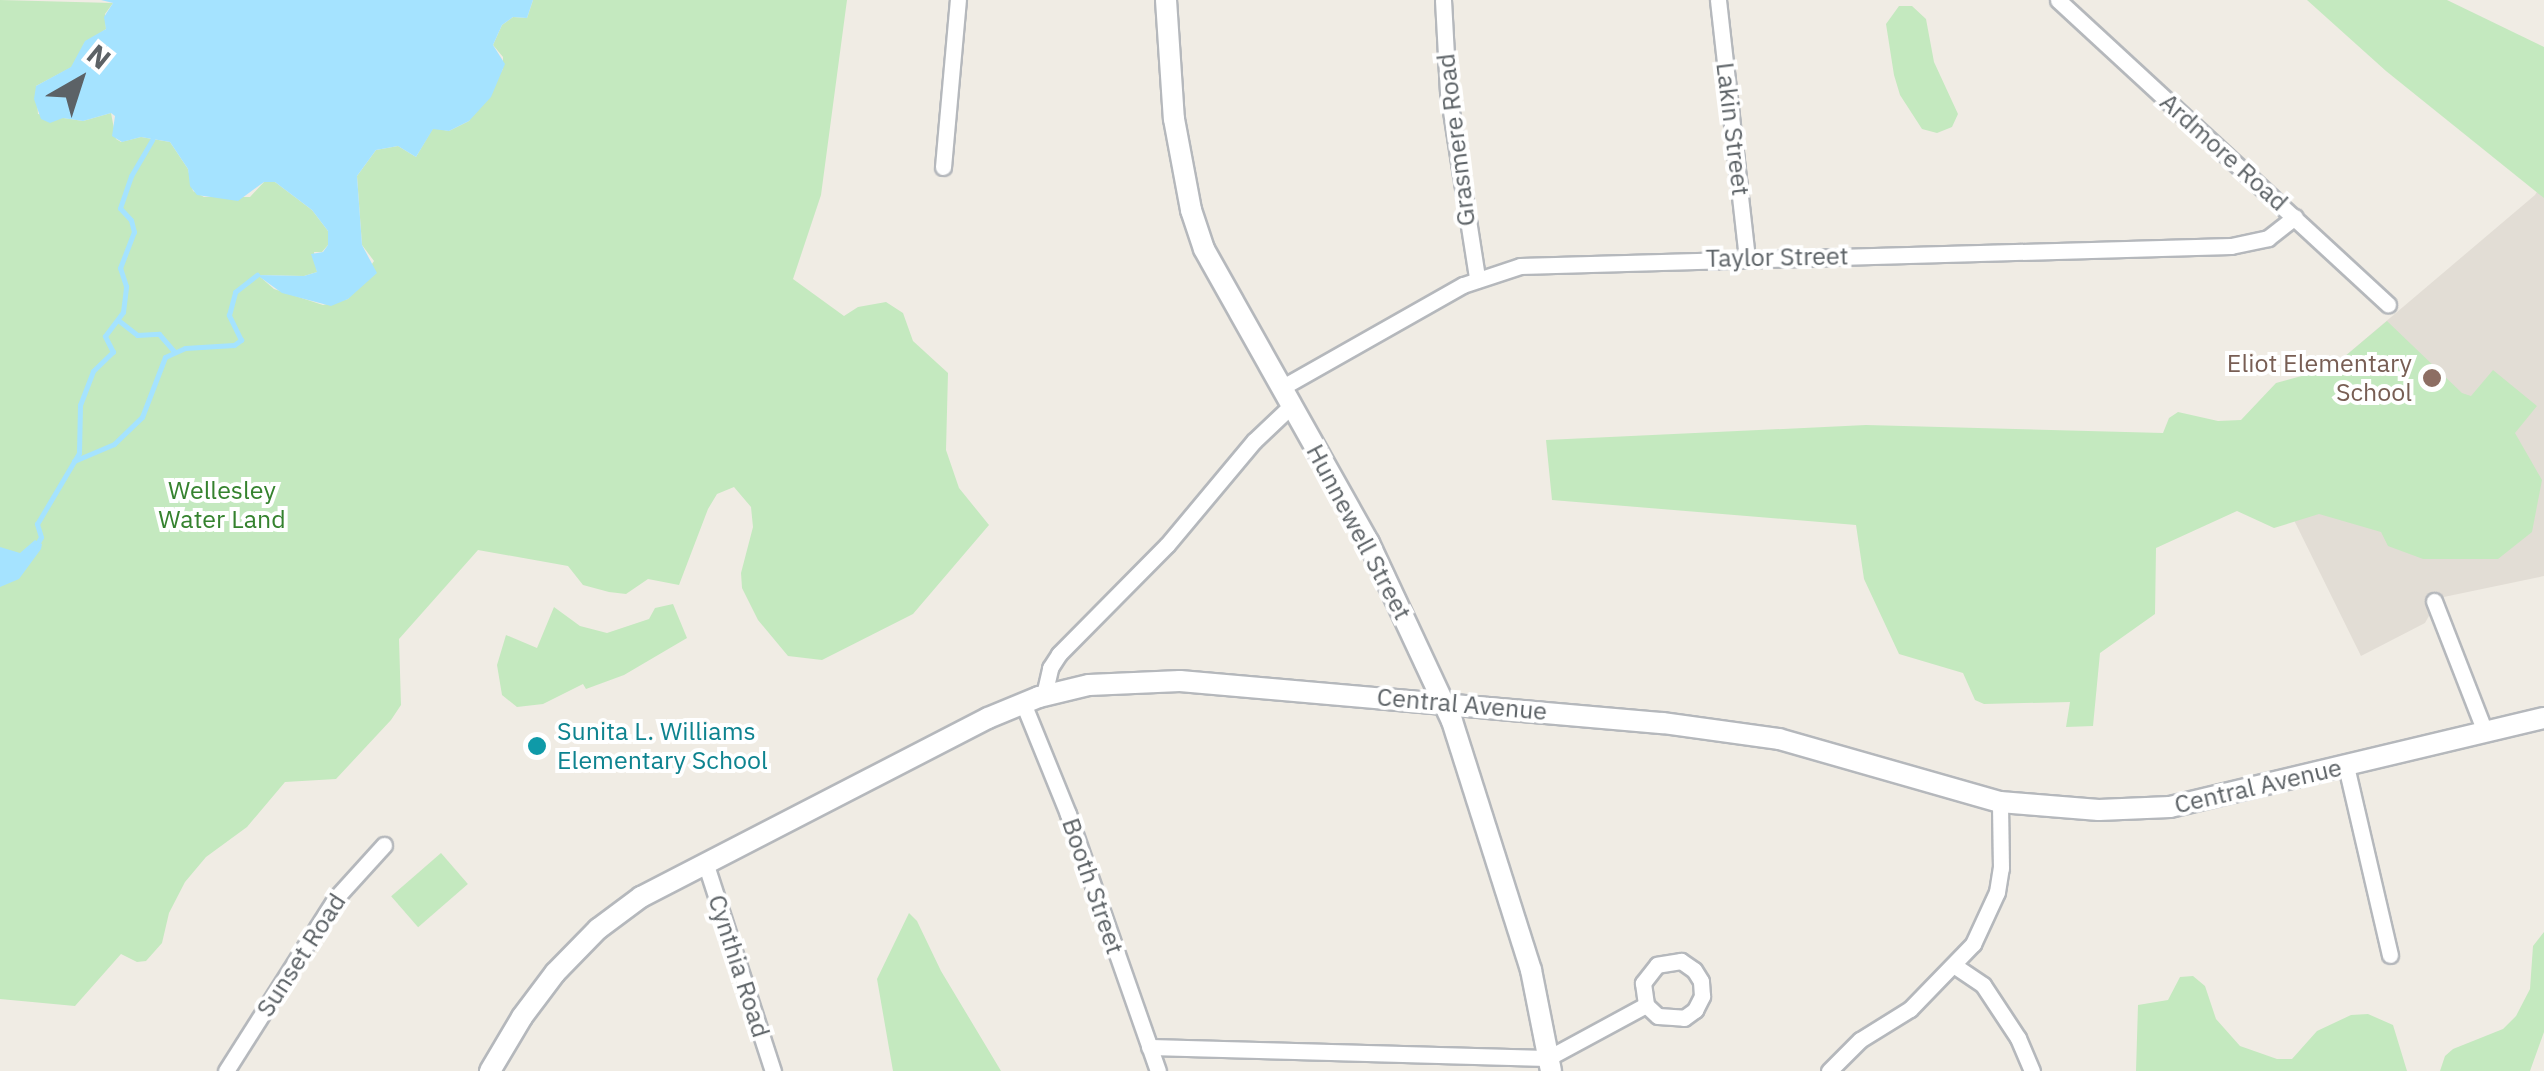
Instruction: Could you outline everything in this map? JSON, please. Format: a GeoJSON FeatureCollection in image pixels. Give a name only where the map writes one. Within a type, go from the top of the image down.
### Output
{"type":"FeatureCollection","features":[{"type":"Feature","properties":{"kind":"main road","name":"Hunnewell Street"},"geometry":{"type":"LineString","coordinates":[[1166,0],[1174,120],[1191,210],[1204,249],[1369,543],[1443,703],[1518,924],[1550,1064]]}},
{"type":"Feature","properties":{"kind":"main road","name":"Central Avenue"},"geometry":{"type":"LineString","coordinates":[[490,1071],[534,1000],[588,938],[641,897],[1023,703],[1099,683],[1158,680],[1602,716],[1779,739],[2000,802],[2099,810],[2170,807],[2544,718]]}},
{"type":"Feature","properties":{"kind":"street"},"geometry":{"type":"LineString","coordinates":[[943,167],[958,0]]}},
{"type":"Feature","properties":{"kind":"street","name":"Grasmere Road"},"geometry":{"type":"LineString","coordinates":[[1443,0],[1448,92],[1477,278]]}},
{"type":"Feature","properties":{"kind":"street","name":"Lakin Street"},"geometry":{"type":"LineString","coordinates":[[1718,0],[1747,258]]}},
{"type":"Feature","properties":{"kind":"street","name":"Ardmore Road"},"geometry":{"type":"LineString","coordinates":[[2058,0],[2388,305]]}},
{"type":"Feature","properties":{"kind":"street","name":"Taylor Street"},"geometry":{"type":"LineString","coordinates":[[1044,695],[1057,656],[1167,545],[1254,441],[1286,396],[1477,278],[1533,264],[2231,246],[2268,238],[2295,217]]}},
{"type":"Feature","properties":{"kind":"street"},"geometry":{"type":"LineString","coordinates":[[2434,601],[2484,732]]}},
{"type":"Feature","properties":{"kind":"street","name":"Booth Street"},"geometry":{"type":"LineString","coordinates":[[1023,703],[1068,814],[1158,1071]]}},
{"type":"Feature","properties":{"kind":"street"},"geometry":{"type":"LineString","coordinates":[[2346,766],[2390,955]]}},
{"type":"Feature","properties":{"kind":"street"},"geometry":{"type":"LineString","coordinates":[[1829,1071],[1860,1040],[1910,1009],[1973,944],[1997,892],[2002,868],[2000,802]]}},
{"type":"Feature","properties":{"kind":"street","name":"Sunset Road"},"geometry":{"type":"LineString","coordinates":[[226,1071],[335,899],[384,845]]}},
{"type":"Feature","properties":{"kind":"street","name":"Cynthia Road"},"geometry":{"type":"LineString","coordinates":[[705,862],[773,1071]]}},
{"type":"Feature","properties":{"kind":"street"},"geometry":{"type":"LineString","coordinates":[[1955,966],[1983,985],[2018,1038],[2032,1071]]}},
{"type":"Feature","properties":{"kind":"street"},"geometry":{"type":"LineString","coordinates":[[1150,1046],[1550,1064],[1646,1005]]}},
{"type":"Feature","properties":{"kind":"shaded area","name":"Eliot Elementary School"},"geometry":{"type":"Polygon","coordinates":[[[2544,181],[2544,576],[2439,598],[2425,623],[2361,656],[2252,435],[2535,195],[2544,181]]]}},
{"type":"Feature","properties":{"kind":"green space","name":"Wellesley Water Land"},"geometry":{"type":"Polygon","coordinates":[[[0,0],[113,3],[105,14],[106,29],[83,45],[83,53],[72,67],[36,86],[38,114],[83,121],[111,113],[116,139],[121,142],[141,137],[170,142],[188,169],[193,191],[204,197],[250,197],[264,182],[275,182],[312,210],[328,231],[328,245],[322,252],[314,252],[317,272],[304,276],[258,275],[274,289],[323,305],[348,299],[374,261],[362,245],[357,176],[376,150],[398,146],[416,157],[433,128],[449,131],[469,121],[503,69],[503,57],[493,45],[502,25],[513,17],[527,18],[533,0],[847,0],[821,195],[793,279],[844,316],[858,307],[886,302],[903,313],[913,341],[948,373],[946,450],[959,488],[989,525],[913,614],[822,660],[788,656],[758,620],[742,588],[741,573],[753,527],[751,507],[734,487],[717,494],[708,509],[679,585],[648,579],[626,594],[609,592],[583,585],[568,566],[478,550],[399,639],[401,705],[391,720],[336,779],[285,782],[247,827],[206,857],[185,882],[169,913],[162,943],[146,961],[137,962],[121,954],[75,1006],[0,999],[0,0]]]}},
{"type":"Feature","properties":{"kind":"green space"},"geometry":{"type":"Polygon","coordinates":[[[2307,0],[2447,0],[2544,47],[2544,198],[2386,71],[2307,0]]]}},
{"type":"Feature","properties":{"kind":"green space"},"geometry":{"type":"Polygon","coordinates":[[[1899,6],[1912,6],[1926,19],[1934,62],[1958,114],[1952,127],[1937,133],[1922,129],[1900,95],[1894,75],[1886,24],[1899,6]]]}},
{"type":"Feature","properties":{"kind":"green space"},"geometry":{"type":"Polygon","coordinates":[[[2387,321],[2462,393],[2471,396],[2493,370],[2537,406],[2515,433],[2542,480],[2532,532],[2498,559],[2423,559],[2388,546],[2381,532],[2319,514],[2274,528],[2237,511],[2156,548],[2155,614],[2100,653],[2093,726],[2066,727],[2070,702],[1984,704],[1975,700],[1963,673],[1899,654],[1864,579],[1856,525],[1552,500],[1546,440],[1866,425],[2163,433],[2169,418],[2178,412],[2218,421],[2241,420],[2276,383],[2331,368],[2387,321]]]}},
{"type":"Feature","properties":{"kind":"green space"},"geometry":{"type":"Polygon","coordinates":[[[673,604],[687,638],[624,675],[586,689],[583,684],[543,704],[517,707],[502,695],[497,665],[506,635],[537,648],[554,607],[580,626],[607,633],[649,619],[655,608],[673,604]]]}},
{"type":"Feature","properties":{"kind":"green space"},"geometry":{"type":"Polygon","coordinates":[[[441,853],[468,884],[418,927],[391,896],[441,853]]]}},
{"type":"Feature","properties":{"kind":"green space"},"geometry":{"type":"Polygon","coordinates":[[[909,913],[1001,1071],[893,1071],[877,979],[909,913]]]}},
{"type":"Feature","properties":{"kind":"green space"},"geometry":{"type":"Polygon","coordinates":[[[2544,932],[2544,1032],[2530,1071],[2440,1071],[2445,1056],[2453,1049],[2503,1029],[2516,1016],[2530,989],[2533,946],[2544,932]]]}},
{"type":"Feature","properties":{"kind":"green space"},"geometry":{"type":"Polygon","coordinates":[[[2193,976],[2205,986],[2216,1019],[2240,1046],[2277,1059],[2292,1059],[2317,1031],[2351,1015],[2368,1014],[2393,1025],[2407,1071],[2136,1071],[2138,1005],[2168,1000],[2180,977],[2193,976]]]}},
{"type":"Feature","properties":{"kind":"water"},"geometry":{"type":"Polygon","coordinates":[[[101,0],[533,0],[527,18],[513,17],[502,25],[493,45],[505,64],[491,97],[469,121],[449,131],[433,129],[416,157],[398,146],[376,150],[357,176],[362,245],[377,273],[348,299],[331,306],[282,293],[257,275],[304,276],[317,272],[311,254],[323,252],[328,245],[328,231],[312,210],[275,182],[264,182],[238,201],[197,195],[190,186],[188,169],[170,142],[141,137],[122,142],[112,136],[115,116],[111,113],[83,121],[63,118],[50,123],[41,119],[34,99],[36,86],[71,67],[85,41],[106,29],[104,17],[113,3],[101,0]]]}},
{"type":"Feature","properties":{"kind":"water"},"geometry":{"type":"Polygon","coordinates":[[[35,540],[42,544],[41,549],[19,579],[0,587],[0,547],[20,553],[35,540]]]}},
{"type":"Feature","properties":{"kind":"waterway"},"geometry":{"type":"LineString","coordinates":[[36,546],[41,537],[37,524],[79,453],[80,405],[93,371],[113,352],[105,336],[123,312],[126,286],[120,268],[134,232],[131,220],[120,208],[131,176],[152,140]]}},
{"type":"Feature","properties":{"kind":"waterway"},"geometry":{"type":"LineString","coordinates":[[74,461],[114,444],[142,417],[165,357],[185,348],[234,345],[241,340],[229,315],[235,292],[257,275]]}},
{"type":"Feature","properties":{"kind":"waterway"},"geometry":{"type":"LineString","coordinates":[[118,320],[137,335],[159,334],[174,351]]}},
{"type":"Feature","properties":{"kind":"place","name":"Eliot Elementary School"},"geometry":{"type":"Point","coordinates":[2432,378]}},
{"type":"Feature","properties":{"kind":"place","name":"Sunita L. Williams Elementary School"},"geometry":{"type":"Point","coordinates":[537,746]}}]}
